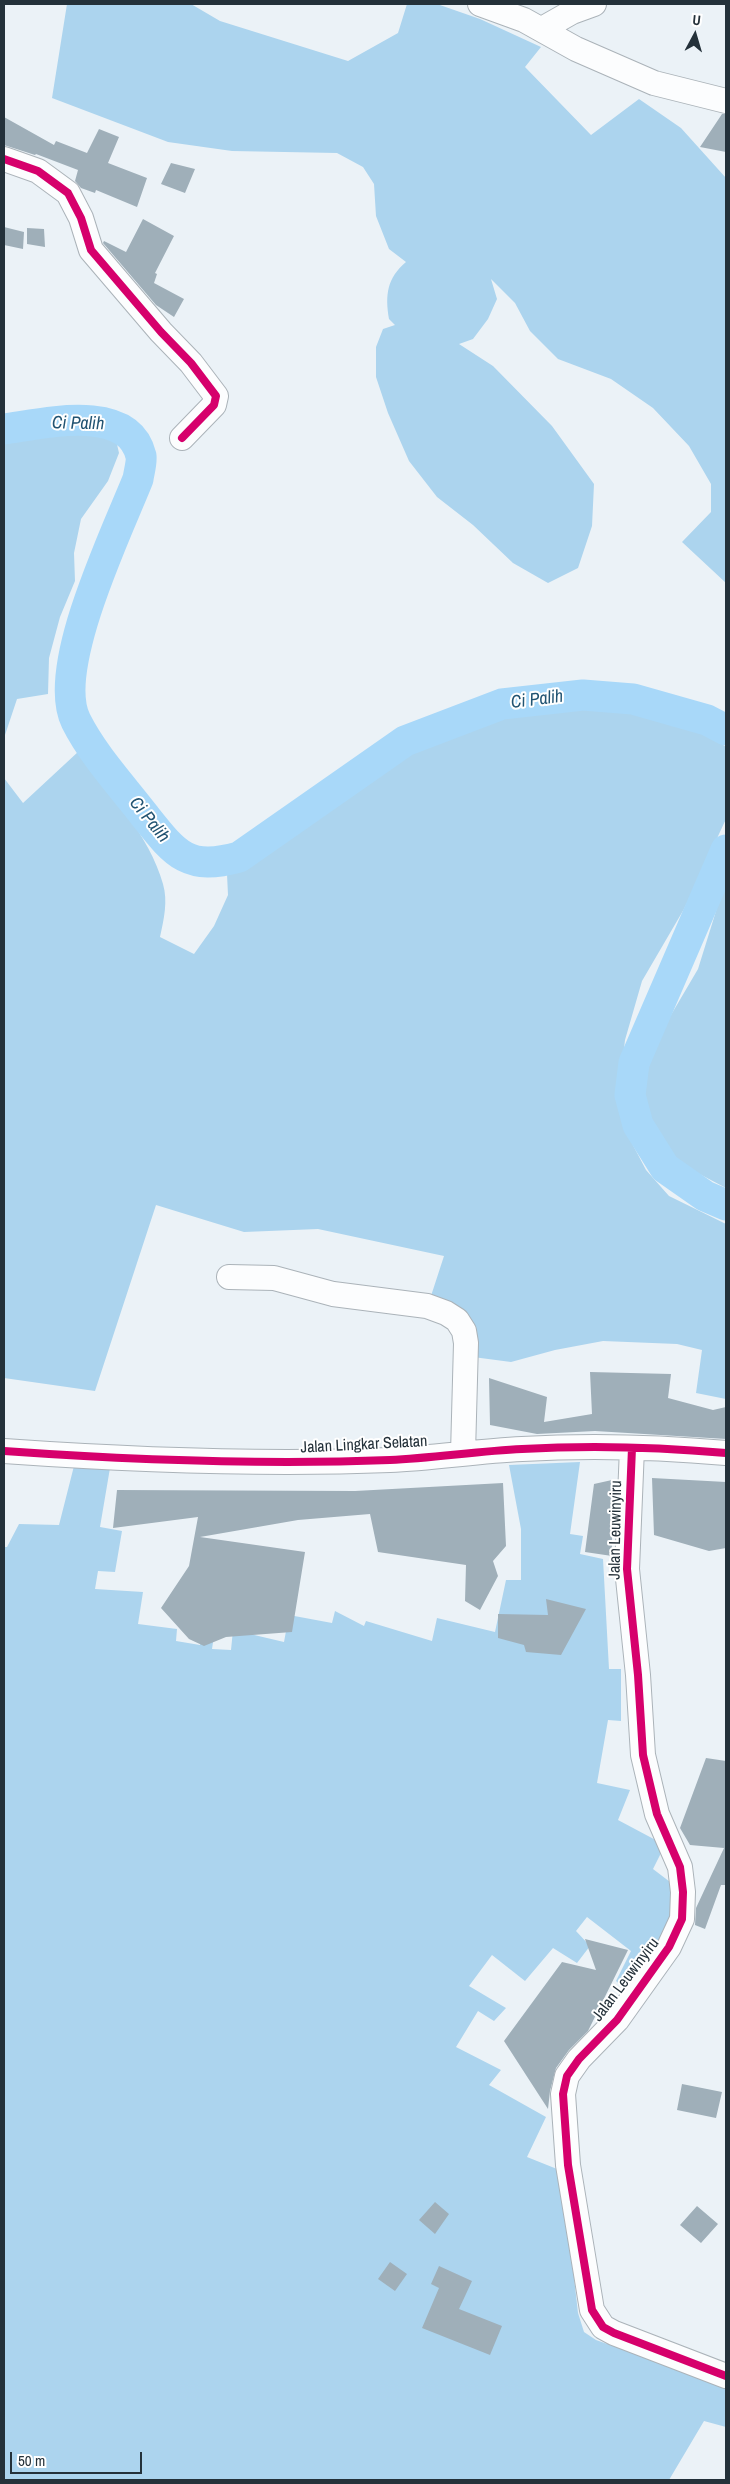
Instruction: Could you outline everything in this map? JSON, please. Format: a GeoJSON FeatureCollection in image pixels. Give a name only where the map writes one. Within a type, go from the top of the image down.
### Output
{"type":"FeatureCollection","features":[{"type":"Feature","properties":{"kind":"street"},"geometry":{"type":"LineString","coordinates":[[480,4],[542,29],[576,49],[654,83],[726,101]]}},
{"type":"Feature","properties":{"kind":"street"},"geometry":{"type":"LineString","coordinates":[[542,29],[572,12],[594,4]]}},
{"type":"Feature","properties":{"kind":"street"},"geometry":{"type":"LineString","coordinates":[[4,159],[38,172],[68,193],[81,218],[91,250],[161,332],[191,363],[216,396],[214,405],[182,438]]}},
{"type":"Feature","properties":{"kind":"street"},"geometry":{"type":"LineString","coordinates":[[229,1277],[274,1278],[333,1294],[427,1306],[446,1312],[457,1320],[464,1331],[466,1343],[463,1453]]}},
{"type":"Feature","properties":{"kind":"street","name":"Jalan Lingkar Selatan"},"geometry":{"type":"LineString","coordinates":[[4,1451],[100,1457],[287,1462],[392,1460],[522,1449],[632,1448],[726,1453]]}},
{"type":"Feature","properties":{"kind":"street","name":"Jalan Leuwinyiru"},"geometry":{"type":"LineString","coordinates":[[632,1448],[627,1569],[638,1675],[643,1755],[657,1814],[683,1876],[682,1919],[669,1947],[617,2020],[578,2059],[567,2076],[563,2094],[568,2165],[592,2310],[599,2322],[614,2333],[726,2376]]}},
{"type":"Feature","properties":{"kind":"shaded area"},"geometry":{"type":"Polygon","coordinates":[[[67,4],[191,4],[220,21],[348,61],[398,33],[407,4],[437,4],[480,19],[541,47],[525,67],[591,135],[639,99],[681,128],[726,178],[726,583],[682,542],[711,512],[711,484],[689,446],[653,408],[611,379],[558,359],[530,331],[515,303],[491,279],[497,299],[488,319],[473,339],[459,344],[493,366],[552,426],[594,484],[592,526],[578,568],[548,583],[513,563],[473,525],[437,497],[409,461],[388,413],[376,377],[376,347],[383,329],[395,325],[389,319],[387,302],[389,288],[395,274],[406,262],[389,249],[376,216],[374,184],[363,167],[337,153],[232,151],[168,142],[52,98],[67,4]]]}},
{"type":"Feature","properties":{"kind":"shaded area"},"geometry":{"type":"Polygon","coordinates":[[[67,430],[94,431],[116,440],[119,453],[108,481],[81,519],[74,553],[75,581],[60,617],[49,658],[48,694],[17,699],[4,738],[4,444],[67,430]]]}},
{"type":"Feature","properties":{"kind":"shaded area"},"geometry":{"type":"Polygon","coordinates":[[[606,705],[702,729],[726,747],[726,819],[684,909],[642,981],[625,1040],[619,1093],[625,1130],[646,1170],[669,1196],[726,1224],[726,1399],[696,1393],[702,1350],[677,1344],[603,1341],[555,1350],[511,1362],[473,1357],[430,1299],[444,1256],[318,1229],[244,1232],[156,1205],[95,1391],[4,1378],[4,778],[23,803],[79,751],[127,814],[157,866],[165,897],[160,937],[194,954],[214,926],[228,895],[227,874],[243,868],[272,851],[407,750],[464,727],[511,712],[560,706],[606,705]]]}},
{"type":"Feature","properties":{"kind":"shaded area"},"geometry":{"type":"Polygon","coordinates":[[[726,879],[726,1188],[673,1160],[647,1125],[643,1103],[642,1073],[651,1049],[698,969],[726,879]]]}},
{"type":"Feature","properties":{"kind":"shaded area"},"geometry":{"type":"Polygon","coordinates":[[[580,1462],[570,1534],[583,1536],[580,1554],[603,1559],[609,1669],[621,1669],[621,1721],[608,1720],[597,1783],[630,1790],[618,1820],[665,1845],[653,1869],[674,1885],[675,1920],[631,1994],[616,1981],[631,1951],[587,1917],[576,1931],[590,1946],[577,1963],[553,1948],[525,1981],[492,1955],[469,1986],[506,2008],[494,2021],[478,2011],[456,2047],[501,2070],[489,2085],[546,2117],[527,2157],[562,2171],[578,2313],[584,2332],[596,2340],[726,2386],[726,2427],[704,2421],[669,2480],[4,2480],[4,1547],[7,1547],[19,1524],[59,1525],[74,1466],[110,1468],[100,1527],[122,1531],[115,1572],[98,1571],[95,1589],[143,1592],[138,1624],[177,1629],[176,1641],[200,1645],[203,1629],[215,1629],[212,1649],[231,1650],[233,1630],[284,1642],[289,1615],[332,1623],[335,1611],[364,1626],[366,1621],[432,1641],[437,1618],[495,1632],[506,1580],[521,1580],[521,1529],[509,1465],[580,1462]]]}},
{"type":"Feature","properties":{"kind":"building"},"geometry":{"type":"Polygon","coordinates":[[[722,114],[726,114],[726,152],[700,147],[722,114]]]}},
{"type":"Feature","properties":{"kind":"building"},"geometry":{"type":"Polygon","coordinates":[[[4,117],[54,145],[56,141],[87,153],[99,129],[119,137],[108,163],[147,178],[137,207],[96,190],[95,193],[81,188],[75,181],[78,170],[36,154],[4,145],[4,117]]]}},
{"type":"Feature","properties":{"kind":"building"},"geometry":{"type":"Polygon","coordinates":[[[171,163],[195,169],[185,193],[161,184],[171,163]]]}},
{"type":"Feature","properties":{"kind":"building"},"geometry":{"type":"Polygon","coordinates":[[[143,219],[174,236],[155,273],[157,274],[154,283],[184,299],[174,317],[156,305],[103,243],[104,241],[126,252],[143,219]]]}},
{"type":"Feature","properties":{"kind":"building"},"geometry":{"type":"Polygon","coordinates":[[[4,227],[24,232],[23,249],[4,245],[4,227]]]}},
{"type":"Feature","properties":{"kind":"building"},"geometry":{"type":"Polygon","coordinates":[[[27,228],[44,229],[45,247],[27,244],[27,228]]]}},
{"type":"Feature","properties":{"kind":"building"},"geometry":{"type":"Polygon","coordinates":[[[590,1372],[671,1374],[668,1398],[713,1410],[726,1407],[726,1439],[595,1431],[537,1434],[490,1425],[489,1378],[547,1397],[544,1422],[592,1414],[590,1372]]]}},
{"type":"Feature","properties":{"kind":"building"},"geometry":{"type":"Polygon","coordinates":[[[652,1478],[726,1482],[726,1548],[709,1551],[654,1535],[652,1478]]]}},
{"type":"Feature","properties":{"kind":"building"},"geometry":{"type":"Polygon","coordinates":[[[612,1480],[612,1556],[585,1552],[594,1484],[612,1480]]]}},
{"type":"Feature","properties":{"kind":"building"},"geometry":{"type":"Polygon","coordinates":[[[503,1483],[506,1546],[493,1561],[498,1576],[480,1610],[465,1601],[466,1565],[378,1552],[370,1514],[298,1520],[200,1537],[305,1552],[292,1632],[226,1637],[204,1646],[189,1639],[161,1608],[189,1566],[198,1517],[113,1528],[117,1490],[355,1491],[503,1483]]]}},
{"type":"Feature","properties":{"kind":"building"},"geometry":{"type":"Polygon","coordinates":[[[546,1599],[586,1609],[561,1655],[526,1652],[524,1645],[498,1638],[498,1614],[548,1615],[546,1599]]]}},
{"type":"Feature","properties":{"kind":"building"},"geometry":{"type":"Polygon","coordinates":[[[706,1758],[726,1761],[726,1885],[721,1885],[705,1929],[695,1925],[696,1908],[724,1848],[690,1845],[680,1828],[706,1758]]]}},
{"type":"Feature","properties":{"kind":"building"},"geometry":{"type":"Polygon","coordinates":[[[585,1939],[628,1950],[588,2031],[569,2050],[556,2068],[548,2109],[504,2041],[562,1962],[596,1970],[585,1939]]]}},
{"type":"Feature","properties":{"kind":"building"},"geometry":{"type":"Polygon","coordinates":[[[682,2084],[722,2092],[716,2118],[677,2110],[682,2084]]]}},
{"type":"Feature","properties":{"kind":"building"},"geometry":{"type":"Polygon","coordinates":[[[435,2202],[449,2214],[435,2234],[419,2220],[435,2202]]]}},
{"type":"Feature","properties":{"kind":"building"},"geometry":{"type":"Polygon","coordinates":[[[697,2206],[718,2224],[701,2243],[680,2225],[697,2206]]]}},
{"type":"Feature","properties":{"kind":"building"},"geometry":{"type":"Polygon","coordinates":[[[390,2262],[407,2274],[395,2291],[378,2279],[390,2262]]]}},
{"type":"Feature","properties":{"kind":"building"},"geometry":{"type":"Polygon","coordinates":[[[439,2266],[472,2281],[459,2309],[502,2326],[490,2355],[422,2328],[439,2288],[431,2284],[439,2266]]]}},
{"type":"Feature","properties":{"kind":"waterway","name":"Ci Palih"},"geometry":{"type":"LineString","coordinates":[[4,429],[61,421],[82,420],[102,422],[119,428],[133,439],[141,456],[138,479],[89,600],[72,669],[70,698],[76,721],[99,758],[156,830],[175,850],[185,856],[207,862],[239,857],[405,741],[502,704],[583,695],[633,699],[707,720],[726,730]]}},
{"type":"Feature","properties":{"kind":"waterway","name":"Ci Palih"},"geometry":{"type":"LineString","coordinates":[[726,850],[634,1063],[630,1095],[638,1125],[665,1168],[705,1196],[726,1205]]}},
{"type":"Feature","properties":{"kind":"cycle path"},"geometry":{"type":"LineString","coordinates":[[4,159],[38,171],[68,193],[81,218],[91,250],[161,332],[191,363],[216,396],[214,405],[182,438]]}},
{"type":"Feature","properties":{"kind":"cycle path"},"geometry":{"type":"LineString","coordinates":[[4,1451],[100,1457],[245,1462],[390,1460],[506,1450],[573,1447],[650,1448],[726,1453]]}},
{"type":"Feature","properties":{"kind":"cycle path"},"geometry":{"type":"LineString","coordinates":[[632,1448],[627,1569],[638,1675],[643,1755],[657,1814],[680,1867],[683,1892],[682,1919],[669,1947],[617,2020],[579,2059],[567,2076],[563,2094],[568,2165],[592,2310],[603,2327],[614,2333],[726,2376]]}}]}
